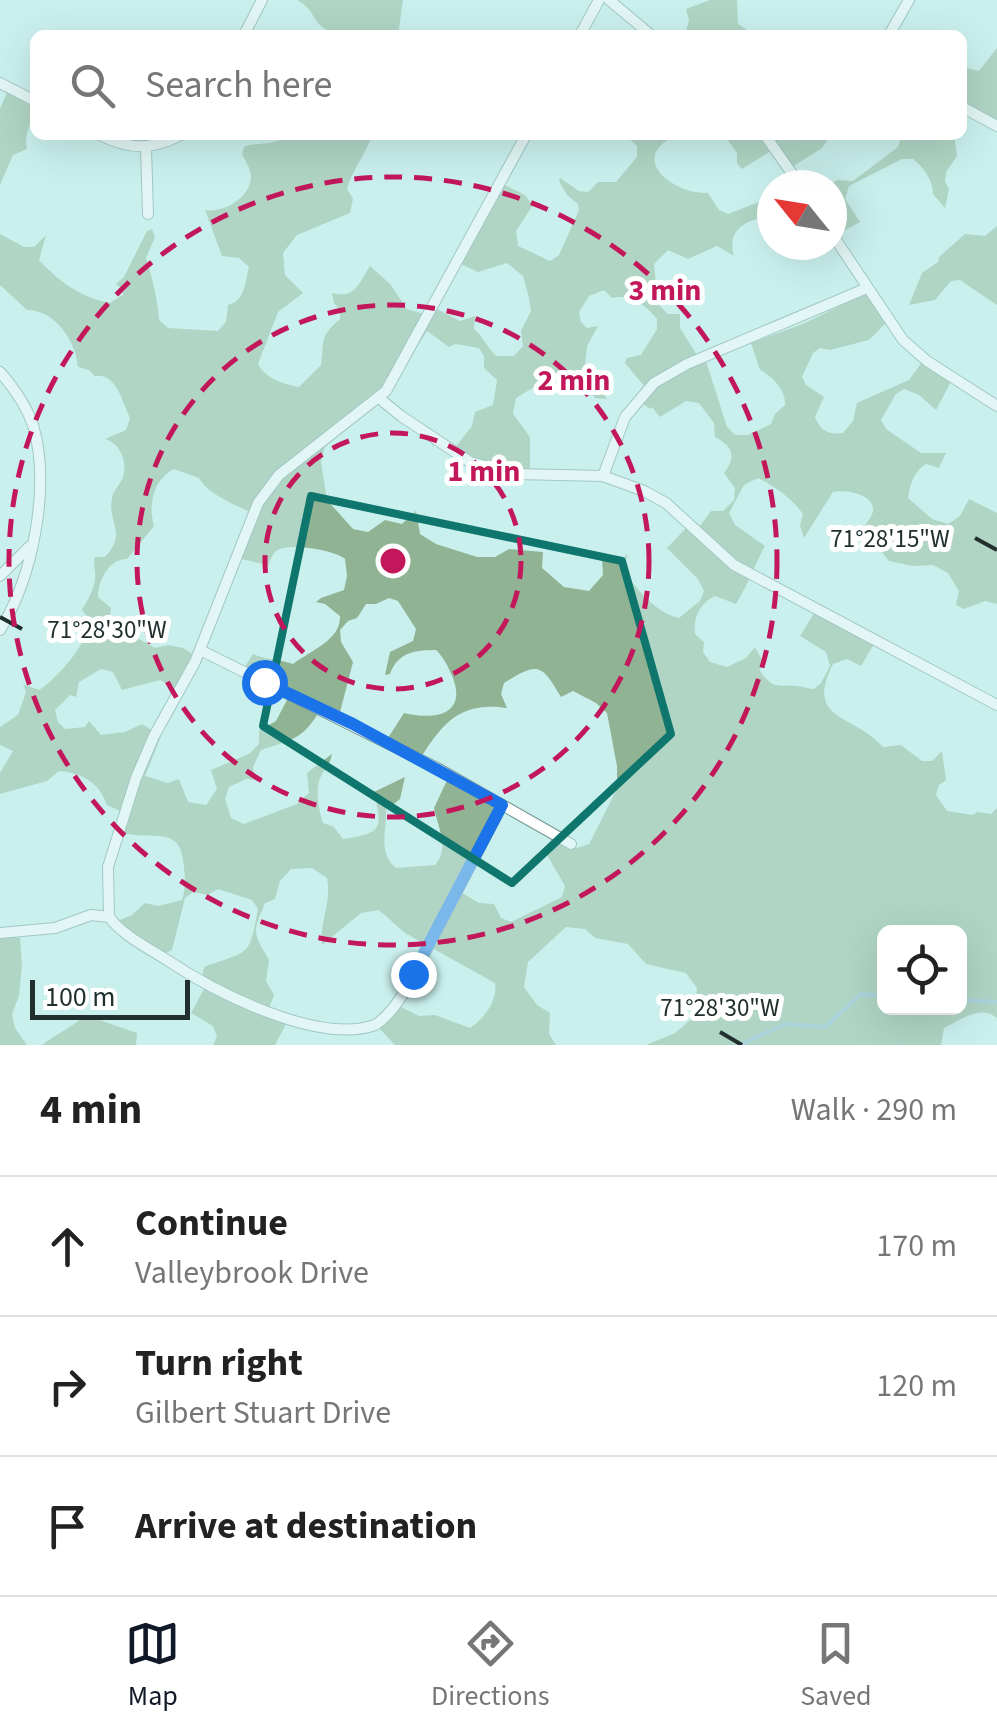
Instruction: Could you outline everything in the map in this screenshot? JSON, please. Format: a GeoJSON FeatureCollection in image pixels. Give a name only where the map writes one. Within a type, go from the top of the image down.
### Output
{"type":"FeatureCollection","features":[{"type":"Feature","properties":{"kind":"street"},"geometry":{"type":"LineString","coordinates":[[247,30],[262,0]]}},
{"type":"Feature","properties":{"kind":"street"},"geometry":{"type":"LineString","coordinates":[[583,30],[599,0]]}},
{"type":"Feature","properties":{"kind":"street"},"geometry":{"type":"LineString","coordinates":[[608,0],[645,30]]}},
{"type":"Feature","properties":{"kind":"street"},"geometry":{"type":"LineString","coordinates":[[892,30],[909,0]]}},
{"type":"Feature","properties":{"kind":"street"},"geometry":{"type":"LineString","coordinates":[[0,83],[30,98]]}},
{"type":"Feature","properties":{"kind":"street"},"geometry":{"type":"LineString","coordinates":[[967,110],[997,126]]}},
{"type":"Feature","properties":{"kind":"street"},"geometry":{"type":"LineString","coordinates":[[112,140],[146,148],[168,140]]}},
{"type":"Feature","properties":{"kind":"street"},"geometry":{"type":"LineString","coordinates":[[109,917],[106,889],[112,847],[143,758],[200,650],[249,520],[279,475],[379,398],[398,372],[523,140]]}},
{"type":"Feature","properties":{"kind":"street"},"geometry":{"type":"LineString","coordinates":[[774,140],[791,170]]}},
{"type":"Feature","properties":{"kind":"street"},"geometry":{"type":"LineString","coordinates":[[146,148],[148,214]]}},
{"type":"Feature","properties":{"kind":"street"},"geometry":{"type":"LineString","coordinates":[[847,256],[893,328],[912,348],[997,406]]}},
{"type":"Feature","properties":{"kind":"street"},"geometry":{"type":"LineString","coordinates":[[603,476],[625,417],[654,382],[687,364],[868,288]]}},
{"type":"Feature","properties":{"kind":"street"},"geometry":{"type":"LineString","coordinates":[[0,372],[26,409],[36,438],[38,494],[23,584],[0,630]]}},
{"type":"Feature","properties":{"kind":"street"},"geometry":{"type":"LineString","coordinates":[[379,398],[470,462],[490,470],[603,476],[666,503],[734,566],[997,704]]}},
{"type":"Feature","properties":{"kind":"street"},"geometry":{"type":"LineString","coordinates":[[0,576],[33,542]]}},
{"type":"Feature","properties":{"kind":"street"},"geometry":{"type":"LineString","coordinates":[[200,650],[353,724],[571,844]]}},
{"type":"Feature","properties":{"kind":"street"},"geometry":{"type":"LineString","coordinates":[[0,933],[56,928],[92,914],[109,917],[122,930],[200,982],[267,1016],[328,1033],[366,1029],[387,1015],[405,991],[502,805]]}},
{"type":"Feature","properties":{"kind":"highlighted area"},"geometry":{"type":"Polygon","coordinates":[[[311,496],[622,561],[671,734],[512,883],[263,726],[311,496]]]}},
{"type":"Feature","properties":{"kind":"green space"},"geometry":{"type":"Polygon","coordinates":[[[297,0],[403,0],[399,30],[327,30],[297,0]]]}},
{"type":"Feature","properties":{"kind":"green space"},"geometry":{"type":"Polygon","coordinates":[[[710,0],[737,0],[738,24],[747,30],[686,30],[686,9],[710,0]]]}},
{"type":"Feature","properties":{"kind":"green space"},"geometry":{"type":"Polygon","coordinates":[[[997,48],[997,126],[969,111],[967,114],[967,68],[979,71],[997,48]]]}},
{"type":"Feature","properties":{"kind":"green space"},"geometry":{"type":"Polygon","coordinates":[[[8,90],[30,101],[27,149],[13,155],[0,185],[0,109],[8,90]]]}},
{"type":"Feature","properties":{"kind":"green space"},"geometry":{"type":"Polygon","coordinates":[[[279,140],[370,140],[347,189],[353,199],[350,213],[297,235],[283,253],[285,275],[303,293],[278,312],[258,364],[281,382],[299,387],[321,365],[325,335],[340,319],[332,293],[351,292],[370,266],[390,284],[407,309],[431,316],[437,309],[460,321],[475,316],[474,329],[496,356],[514,356],[523,346],[521,331],[531,311],[523,276],[507,263],[478,272],[461,264],[505,185],[525,195],[533,205],[516,231],[518,246],[550,261],[559,255],[579,210],[560,178],[579,191],[588,192],[598,182],[616,182],[637,157],[637,146],[630,140],[670,140],[656,153],[655,163],[660,172],[680,187],[708,193],[719,210],[728,214],[757,203],[757,220],[747,222],[736,232],[734,256],[717,246],[688,259],[668,250],[654,264],[658,304],[668,314],[680,314],[680,328],[700,360],[706,361],[727,427],[735,435],[748,435],[771,424],[785,405],[777,384],[760,370],[751,343],[805,323],[866,293],[887,322],[869,340],[830,350],[820,348],[813,353],[802,377],[806,385],[824,397],[815,417],[823,429],[843,433],[853,421],[857,403],[909,380],[925,358],[954,376],[936,410],[919,395],[904,389],[896,394],[881,420],[886,429],[921,453],[946,453],[939,468],[926,464],[918,470],[909,493],[908,498],[932,519],[948,524],[960,516],[969,499],[997,513],[997,604],[985,601],[964,609],[956,605],[959,591],[948,573],[933,565],[889,561],[874,542],[859,533],[873,511],[864,497],[833,492],[804,538],[800,526],[803,514],[783,493],[758,478],[744,485],[729,513],[735,525],[765,546],[736,604],[715,596],[710,599],[699,611],[695,634],[704,642],[703,652],[710,662],[727,667],[746,658],[755,647],[762,660],[760,671],[769,682],[814,689],[830,666],[826,652],[800,636],[816,610],[874,644],[861,666],[847,659],[833,664],[824,697],[828,707],[883,747],[901,745],[922,761],[932,761],[942,751],[946,780],[939,785],[936,795],[947,811],[991,814],[997,808],[997,1018],[977,1013],[964,1018],[944,1028],[941,1045],[646,1045],[675,1033],[695,1016],[697,988],[686,973],[646,964],[628,944],[595,938],[585,929],[566,927],[528,962],[524,987],[537,1005],[550,1013],[549,1034],[556,1045],[395,1045],[378,1027],[399,1006],[419,1016],[435,1015],[470,1028],[489,1008],[495,983],[405,933],[379,910],[361,913],[322,945],[327,878],[312,868],[291,869],[280,881],[275,899],[265,903],[256,927],[257,938],[269,960],[266,981],[274,995],[266,1016],[286,1024],[275,1045],[213,1045],[217,1037],[213,1026],[191,1013],[205,987],[201,983],[204,967],[239,954],[249,944],[258,909],[252,900],[218,889],[208,895],[193,892],[185,898],[172,950],[160,956],[113,923],[132,915],[145,903],[158,906],[182,900],[184,871],[178,845],[165,837],[124,833],[127,814],[107,805],[89,780],[75,774],[59,771],[47,781],[0,794],[0,773],[13,751],[0,745],[0,727],[18,715],[26,692],[23,684],[39,690],[46,685],[71,659],[88,629],[90,620],[82,610],[95,582],[95,557],[105,557],[115,541],[112,498],[124,471],[119,449],[105,439],[126,430],[130,418],[109,379],[78,367],[73,347],[55,321],[27,310],[0,285],[0,234],[24,247],[34,247],[46,235],[39,260],[71,288],[110,303],[123,295],[116,284],[124,277],[147,231],[152,229],[155,237],[146,258],[159,320],[168,328],[218,331],[226,322],[228,305],[241,295],[249,267],[239,258],[222,256],[205,210],[227,207],[246,192],[251,175],[242,154],[244,147],[279,140]],[[604,290],[589,296],[579,312],[587,328],[598,326],[587,346],[585,367],[607,399],[595,398],[580,375],[564,369],[516,398],[513,414],[530,437],[530,473],[490,469],[453,450],[472,426],[475,412],[493,405],[497,380],[484,368],[479,348],[455,344],[449,347],[427,331],[384,400],[325,447],[321,462],[327,500],[353,529],[368,532],[385,520],[402,524],[416,510],[420,534],[436,544],[477,557],[495,557],[509,549],[543,552],[542,568],[564,587],[589,591],[603,575],[602,560],[616,563],[628,554],[623,569],[634,584],[655,606],[679,618],[700,601],[704,591],[698,579],[667,548],[688,526],[697,530],[711,511],[723,511],[734,500],[735,488],[724,473],[731,453],[715,437],[714,423],[699,403],[686,401],[660,417],[642,403],[649,392],[625,363],[627,358],[641,355],[657,329],[657,319],[638,302],[612,298],[604,290]],[[174,469],[161,480],[154,494],[154,526],[127,559],[106,572],[98,597],[111,608],[110,618],[116,626],[155,648],[183,648],[202,660],[182,692],[160,680],[122,690],[113,672],[101,669],[79,682],[76,697],[70,695],[55,710],[65,729],[85,727],[89,721],[101,735],[125,732],[142,724],[161,736],[145,776],[168,783],[179,779],[188,802],[206,805],[217,789],[211,770],[249,754],[259,744],[259,731],[276,721],[289,696],[242,671],[253,654],[293,664],[324,644],[336,632],[340,616],[316,602],[344,590],[347,576],[345,559],[322,550],[282,548],[268,565],[241,559],[254,514],[216,494],[199,478],[174,469]],[[389,598],[366,604],[357,618],[340,630],[341,642],[353,662],[339,716],[321,709],[296,737],[261,750],[253,767],[255,780],[246,779],[229,787],[225,799],[231,818],[244,824],[297,804],[309,793],[307,773],[332,754],[318,788],[323,823],[334,827],[343,839],[372,832],[378,822],[374,792],[405,777],[400,799],[386,810],[387,855],[396,868],[435,865],[442,845],[434,808],[449,776],[501,806],[459,891],[479,903],[494,904],[501,918],[511,922],[562,897],[565,886],[547,855],[558,838],[577,848],[589,844],[617,789],[617,766],[607,713],[573,691],[561,697],[543,672],[532,669],[504,683],[501,694],[507,708],[465,711],[437,734],[420,759],[388,738],[404,713],[426,716],[445,712],[451,708],[456,691],[453,678],[436,650],[408,654],[385,675],[390,652],[413,641],[416,629],[398,601],[389,598]]]}},
{"type":"Feature","properties":{"kind":"green space"},"geometry":{"type":"Polygon","coordinates":[[[728,140],[828,140],[822,148],[789,169],[774,149],[742,169],[728,140]]]}},
{"type":"Feature","properties":{"kind":"green space"},"geometry":{"type":"Polygon","coordinates":[[[900,140],[955,140],[957,156],[946,172],[949,189],[945,208],[933,194],[930,179],[913,159],[902,159],[849,186],[847,192],[847,181],[853,181],[898,147],[900,140]]]}},
{"type":"Feature","properties":{"kind":"green space"},"geometry":{"type":"Polygon","coordinates":[[[847,202],[860,222],[847,229],[847,202]]]}},
{"type":"Feature","properties":{"kind":"green space"},"geometry":{"type":"Polygon","coordinates":[[[997,226],[997,305],[960,280],[951,281],[935,300],[909,305],[922,273],[939,257],[965,234],[985,236],[997,226]]]}},
{"type":"Feature","properties":{"kind":"green space"},"geometry":{"type":"Polygon","coordinates":[[[0,932],[1,936],[20,938],[19,996],[12,1014],[15,1028],[27,1045],[0,1045],[0,932]]]}},
{"type":"Feature","properties":{"kind":"green space"},"geometry":{"type":"Polygon","coordinates":[[[85,1015],[137,1033],[136,1045],[42,1045],[85,1015]]]}},
{"type":"Feature","properties":{"kind":"waterway"},"geometry":{"type":"LineString","coordinates":[[740,1045],[785,1024],[825,1027],[861,994],[877,995]]}},
{"type":"Feature","properties":{"kind":"waterway"},"geometry":{"type":"LineString","coordinates":[[967,1000],[997,1002]]}},
{"type":"Feature","properties":{"kind":"route"},"geometry":{"type":"LineString","coordinates":[[264,682],[353,724],[502,805],[413,974]]}}]}
